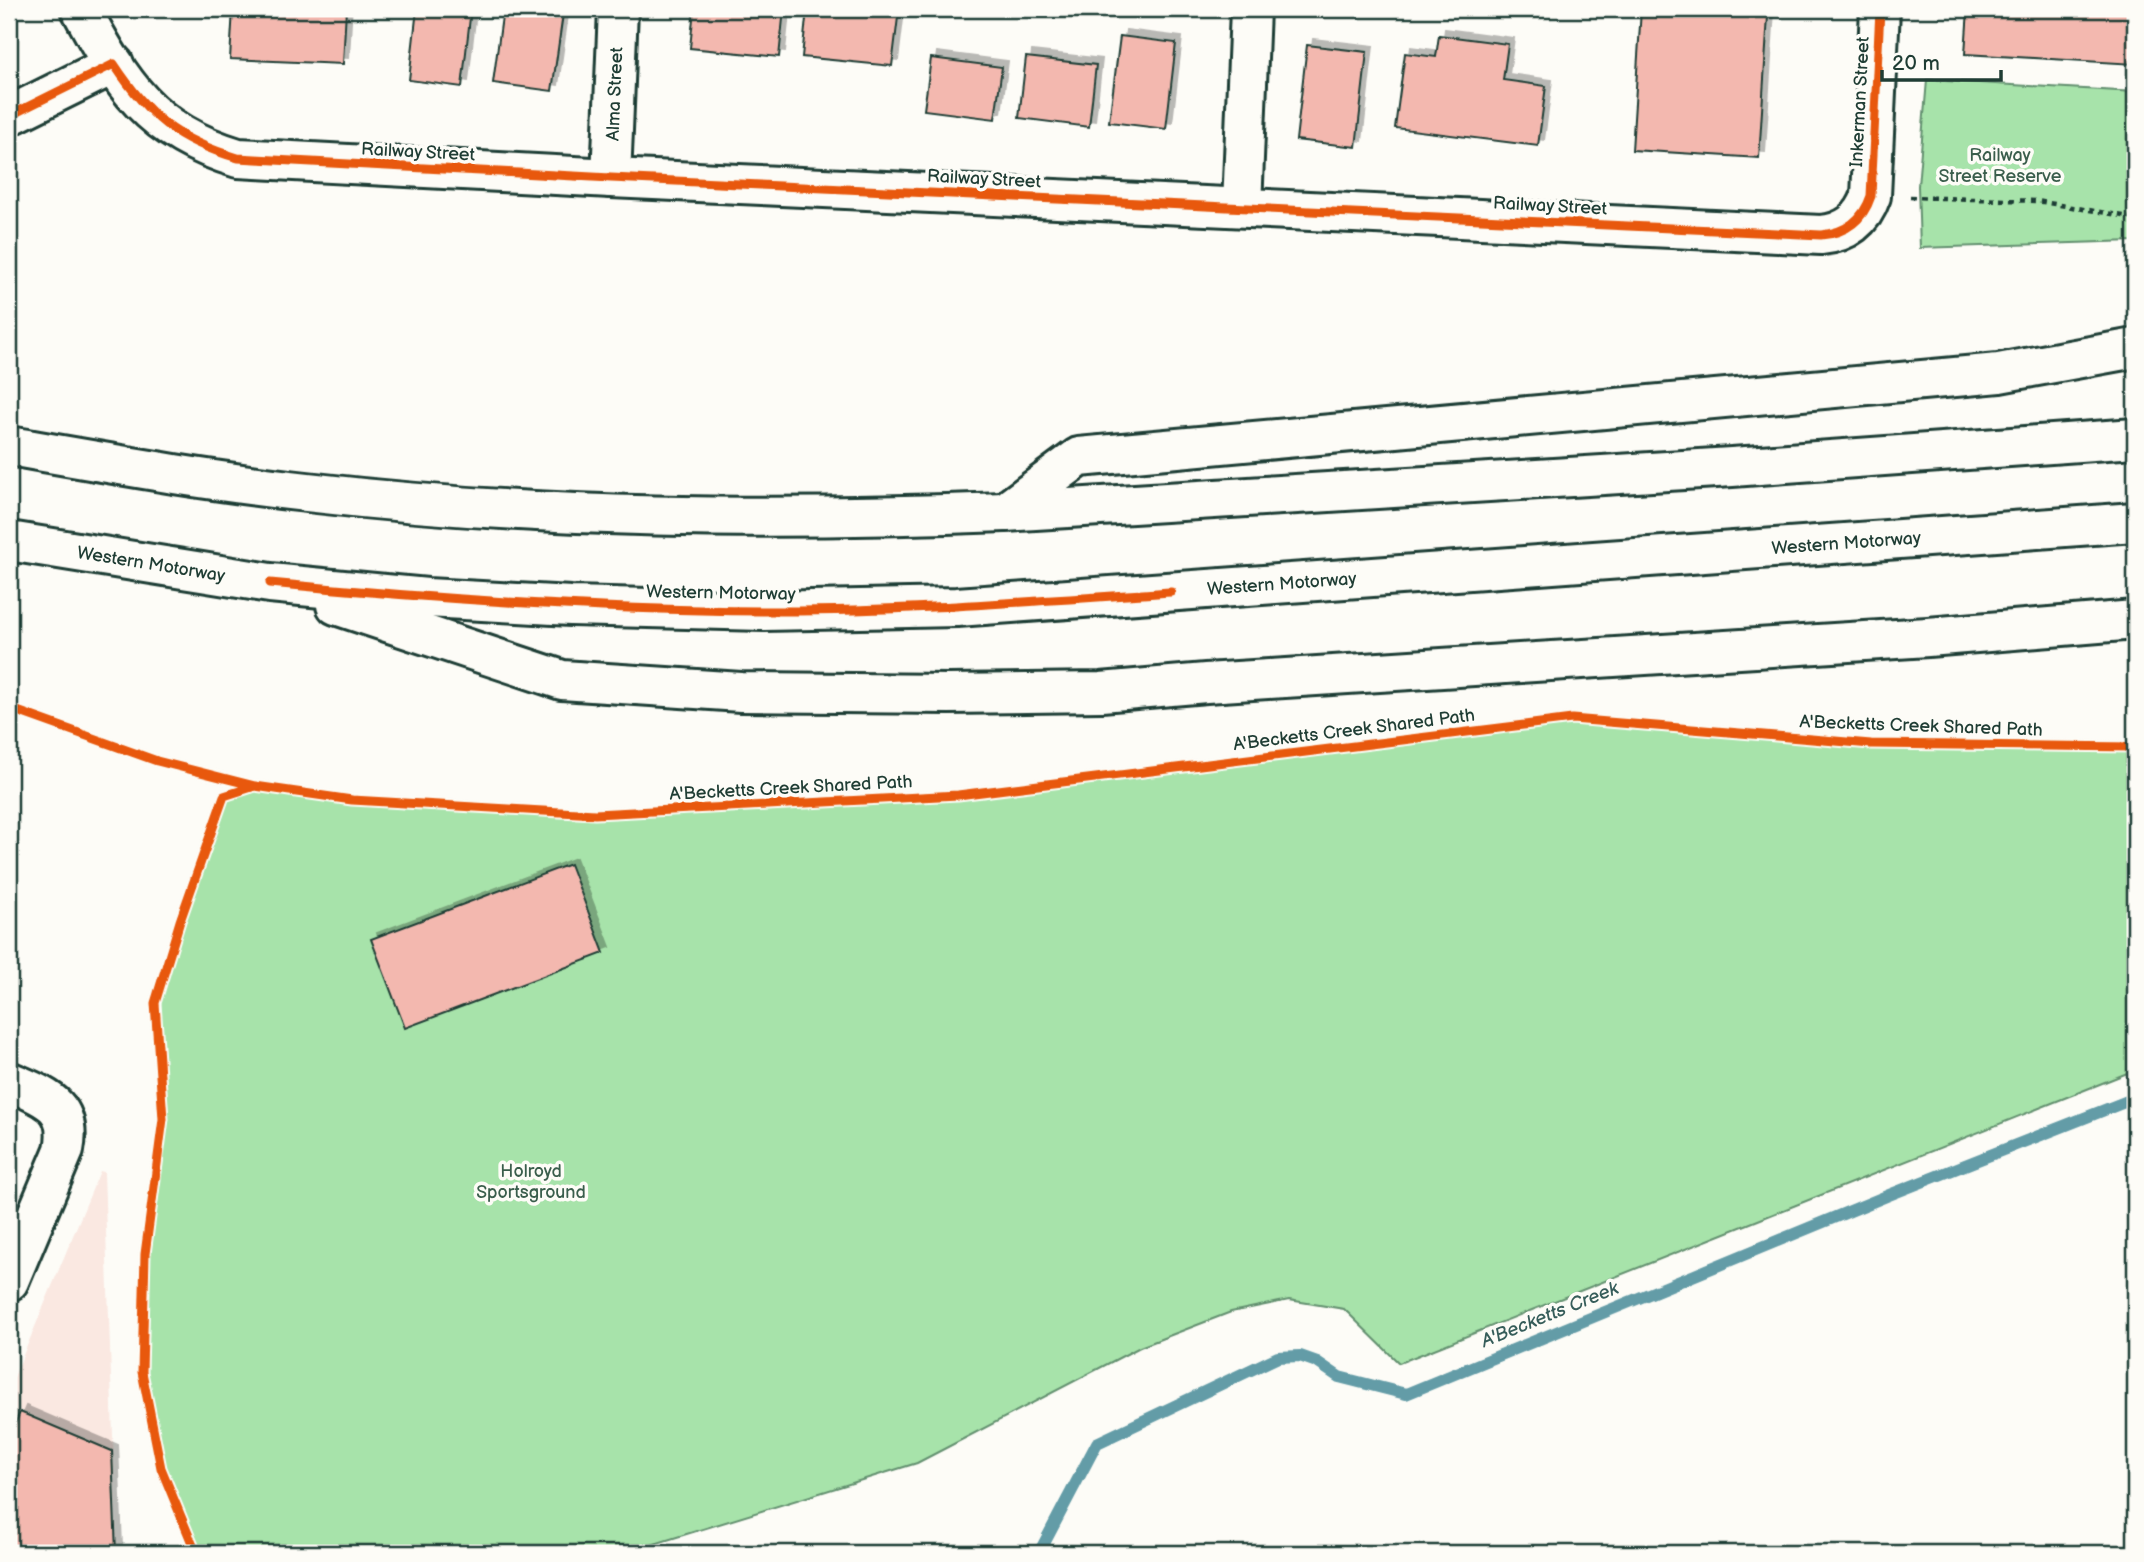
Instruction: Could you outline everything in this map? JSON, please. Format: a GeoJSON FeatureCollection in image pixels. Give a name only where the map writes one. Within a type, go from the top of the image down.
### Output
{"type":"FeatureCollection","features":[{"type":"Feature","properties":{"kind":"main road","name":"Railway Street"},"geometry":{"type":"LineString","coordinates":[[81,9],[139,101],[158,119],[208,149],[238,158],[1821,235],[1838,233],[1851,226],[1867,207],[1871,196]]}},
{"type":"Feature","properties":{"kind":"main road","name":"Alma Street"},"geometry":{"type":"LineString","coordinates":[[611,178],[618,9]]}},
{"type":"Feature","properties":{"kind":"main road"},"geometry":{"type":"LineString","coordinates":[[1242,207],[1250,9]]}},
{"type":"Feature","properties":{"kind":"main road","name":"Inkerman Street"},"geometry":{"type":"LineString","coordinates":[[1871,196],[1880,9]]}},
{"type":"Feature","properties":{"kind":"main road"},"geometry":{"type":"LineString","coordinates":[[9,116],[114,64]]}},
{"type":"Feature","properties":{"kind":"main road"},"geometry":{"type":"LineString","coordinates":[[1005,512],[1079,457],[1999,373],[2135,348]]}},
{"type":"Feature","properties":{"kind":"main road"},"geometry":{"type":"LineString","coordinates":[[9,446],[307,492],[482,508],[713,517],[1005,512],[1732,467],[2135,438]]}},
{"type":"Feature","properties":{"kind":"main road","name":"Western Motorway"},"geometry":{"type":"LineString","coordinates":[[9,541],[271,583],[427,598],[571,606],[764,611],[957,607],[2135,522]]}},
{"type":"Feature","properties":{"kind":"main road"},"geometry":{"type":"LineString","coordinates":[[271,583],[562,680],[741,692],[1101,692],[1928,637],[2135,620]]}},
{"type":"Feature","properties":{"kind":"main road"},"geometry":{"type":"LineString","coordinates":[[9,1081],[53,1102],[63,1115],[66,1125],[64,1150],[9,1281]]}},
{"type":"Feature","properties":{"kind":"path"},"geometry":{"type":"LineString","coordinates":[[1871,196],[2037,201],[2135,218]]}},
{"type":"Feature","properties":{"kind":"shaded area"},"geometry":{"type":"Polygon","coordinates":[[[100,1171],[104,1172],[117,1553],[9,1553],[9,1389],[100,1171]]]}},
{"type":"Feature","properties":{"kind":"green space","name":"Railway Street Reserve"},"geometry":{"type":"Polygon","coordinates":[[[1927,80],[2135,92],[2135,241],[1920,248],[1918,186],[1927,80]]]}},
{"type":"Feature","properties":{"kind":"green space","name":"Holroyd Sportsground"},"geometry":{"type":"Polygon","coordinates":[[[1572,719],[1871,744],[2135,747],[2135,1070],[1399,1363],[1344,1309],[1289,1300],[1231,1312],[1140,1347],[917,1463],[625,1553],[196,1553],[161,1468],[142,1372],[145,1254],[163,1119],[155,1003],[180,921],[224,796],[255,786],[352,800],[595,814],[958,795],[1572,719]]]}},
{"type":"Feature","properties":{"kind":"building"},"geometry":{"type":"Polygon","coordinates":[[[233,9],[346,9],[343,64],[230,59],[233,9]]]}},
{"type":"Feature","properties":{"kind":"building"},"geometry":{"type":"Polygon","coordinates":[[[417,9],[471,9],[462,87],[409,80],[417,9]]]}},
{"type":"Feature","properties":{"kind":"building"},"geometry":{"type":"Polygon","coordinates":[[[503,9],[563,14],[552,91],[493,83],[503,9]]]}},
{"type":"Feature","properties":{"kind":"building"},"geometry":{"type":"Polygon","coordinates":[[[694,9],[784,9],[779,57],[690,48],[694,9]]]}},
{"type":"Feature","properties":{"kind":"building"},"geometry":{"type":"Polygon","coordinates":[[[807,9],[899,9],[892,66],[802,57],[807,9]]]}},
{"type":"Feature","properties":{"kind":"building"},"geometry":{"type":"Polygon","coordinates":[[[1641,9],[1768,16],[1759,158],[1632,150],[1641,9]]]}},
{"type":"Feature","properties":{"kind":"building"},"geometry":{"type":"Polygon","coordinates":[[[1968,9],[2135,9],[2135,64],[1965,54],[1968,9]]]}},
{"type":"Feature","properties":{"kind":"building"},"geometry":{"type":"Polygon","coordinates":[[[1439,35],[1508,44],[1503,80],[1546,86],[1538,146],[1395,128],[1405,53],[1436,57],[1439,35]]]}},
{"type":"Feature","properties":{"kind":"building"},"geometry":{"type":"Polygon","coordinates":[[[1120,36],[1176,43],[1166,129],[1109,122],[1120,36]]]}},
{"type":"Feature","properties":{"kind":"building"},"geometry":{"type":"Polygon","coordinates":[[[1307,45],[1367,52],[1356,147],[1296,140],[1307,45]]]}},
{"type":"Feature","properties":{"kind":"building"},"geometry":{"type":"Polygon","coordinates":[[[1026,57],[1096,65],[1089,127],[1019,118],[1026,57]]]}},
{"type":"Feature","properties":{"kind":"building"},"geometry":{"type":"Polygon","coordinates":[[[931,58],[1002,67],[995,119],[924,110],[931,58]]]}},
{"type":"Feature","properties":{"kind":"building"},"geometry":{"type":"Polygon","coordinates":[[[570,864],[604,953],[405,1028],[371,939],[570,864]]]}},
{"type":"Feature","properties":{"kind":"building"},"geometry":{"type":"Polygon","coordinates":[[[20,1412],[112,1451],[116,1553],[9,1553],[9,1438],[20,1412]]]}},
{"type":"Feature","properties":{"kind":"waterway","name":"A'Becketts Creek"},"geometry":{"type":"LineString","coordinates":[[1039,1553],[1097,1443],[1278,1357],[1300,1356],[1317,1362],[1339,1377],[1406,1394],[1889,1195],[2135,1098]]}},
{"type":"Feature","properties":{"kind":"cycle path"},"geometry":{"type":"LineString","coordinates":[[9,116],[114,64],[139,99],[166,124],[197,143],[238,158],[1821,235],[1852,224],[1863,212],[1871,196],[1880,9]]}},
{"type":"Feature","properties":{"kind":"cycle path"},"geometry":{"type":"LineString","coordinates":[[270,583],[516,603],[763,611],[916,608],[1171,592]]}},
{"type":"Feature","properties":{"kind":"cycle path","name":"A'Becketts Creek Shared Path"},"geometry":{"type":"LineString","coordinates":[[9,708],[157,761],[255,786],[352,800],[595,814],[958,795],[1572,719],[1871,744],[2135,747]]}},
{"type":"Feature","properties":{"kind":"cycle path"},"geometry":{"type":"LineString","coordinates":[[196,1553],[161,1468],[142,1372],[145,1254],[163,1119],[155,1003],[180,921],[224,796],[255,786]]}}]}
